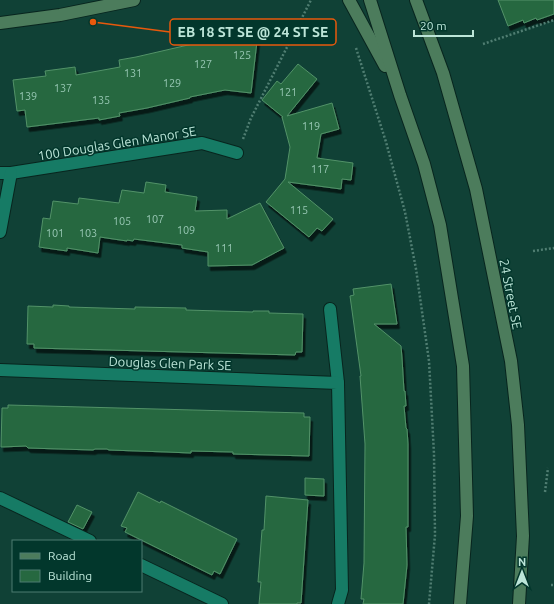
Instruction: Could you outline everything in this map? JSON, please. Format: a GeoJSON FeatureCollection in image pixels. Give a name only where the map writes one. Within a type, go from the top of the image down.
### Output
{"type":"FeatureCollection","features":[{"type":"Feature","properties":{"kind":"main road"},"geometry":{"type":"LineString","coordinates":[[0,23],[60,15],[134,0]]}},
{"type":"Feature","properties":{"kind":"main road"},"geometry":{"type":"LineString","coordinates":[[349,0],[400,95]]}},
{"type":"Feature","properties":{"kind":"main road"},"geometry":{"type":"LineString","coordinates":[[370,0],[400,95],[424,164],[440,225],[462,366],[467,516],[460,604]]}},
{"type":"Feature","properties":{"kind":"main road","name":"24 Street SE"},"geometry":{"type":"LineString","coordinates":[[416,0],[443,73],[476,189],[511,361],[518,426],[523,536],[519,604]]}},
{"type":"Feature","properties":{"kind":"main road"},"geometry":{"type":"LineString","coordinates":[[422,18],[423,0]]}},
{"type":"Feature","properties":{"kind":"street","name":"100 Douglas Glen Manor SE"},"geometry":{"type":"LineString","coordinates":[[5,173],[202,143],[237,153]]}},
{"type":"Feature","properties":{"kind":"street"},"geometry":{"type":"LineString","coordinates":[[0,232],[5,173]]}},
{"type":"Feature","properties":{"kind":"street"},"geometry":{"type":"LineString","coordinates":[[330,309],[338,383],[342,590],[338,604]]}},
{"type":"Feature","properties":{"kind":"street","name":"Douglas Glen Park SE"},"geometry":{"type":"LineString","coordinates":[[0,370],[338,383]]}},
{"type":"Feature","properties":{"kind":"street"},"geometry":{"type":"LineString","coordinates":[[0,498],[88,540]]}},
{"type":"Feature","properties":{"kind":"street"},"geometry":{"type":"LineString","coordinates":[[142,565],[222,604]]}},
{"type":"Feature","properties":{"kind":"path"},"geometry":{"type":"LineString","coordinates":[[237,153],[251,118],[311,0]]}},
{"type":"Feature","properties":{"kind":"path"},"geometry":{"type":"LineString","coordinates":[[483,44],[554,20]]}},
{"type":"Feature","properties":{"kind":"path"},"geometry":{"type":"LineString","coordinates":[[354,43],[386,142],[405,212],[416,269],[429,361],[434,454],[435,535],[429,604]]}},
{"type":"Feature","properties":{"kind":"path"},"geometry":{"type":"LineString","coordinates":[[533,251],[554,248]]}},
{"type":"Feature","properties":{"kind":"path"},"geometry":{"type":"LineString","coordinates":[[545,492],[548,468]]}},
{"type":"Feature","properties":{"kind":"building"},"geometry":{"type":"Polygon","coordinates":[[[498,0],[554,0],[554,14],[537,20],[536,18],[524,23],[523,20],[508,26],[498,0]]]}},
{"type":"Feature","properties":{"kind":"building"},"geometry":{"type":"Polygon","coordinates":[[[232,30],[247,32],[246,40],[257,41],[251,93],[225,90],[119,113],[120,116],[99,120],[99,118],[27,127],[25,110],[17,111],[13,80],[46,76],[45,71],[75,67],[76,75],[120,67],[119,60],[231,37],[232,30]]]}},
{"type":"Feature","properties":{"kind":"building"},"geometry":{"type":"Polygon","coordinates":[[[298,64],[317,79],[287,116],[332,103],[339,129],[321,134],[317,158],[353,163],[351,180],[342,179],[341,189],[288,182],[333,219],[322,231],[317,228],[309,237],[266,202],[285,179],[290,147],[283,117],[262,100],[277,81],[281,84],[298,64]]]}},
{"type":"Feature","properties":{"kind":"building"},"geometry":{"type":"Polygon","coordinates":[[[146,182],[166,185],[165,192],[197,197],[195,211],[227,210],[227,219],[260,203],[284,248],[252,265],[208,266],[208,252],[182,248],[182,245],[134,239],[133,241],[127,241],[100,237],[98,253],[67,248],[67,251],[39,247],[43,218],[50,219],[53,201],[78,204],[79,198],[119,203],[122,190],[144,193],[146,182]]]}},
{"type":"Feature","properties":{"kind":"building"},"geometry":{"type":"Polygon","coordinates":[[[391,284],[397,324],[374,324],[401,346],[406,406],[404,406],[408,444],[408,527],[406,527],[407,565],[403,604],[363,604],[364,599],[361,599],[364,563],[365,444],[361,376],[350,296],[354,295],[353,289],[391,284]]]}},
{"type":"Feature","properties":{"kind":"building"},"geometry":{"type":"Polygon","coordinates":[[[53,305],[69,307],[135,309],[135,307],[186,308],[186,310],[269,311],[269,313],[303,314],[302,352],[296,352],[295,355],[34,348],[34,344],[27,344],[28,306],[53,307],[53,305]]]}},
{"type":"Feature","properties":{"kind":"building"},"geometry":{"type":"Polygon","coordinates":[[[8,405],[304,413],[304,417],[310,417],[309,456],[233,454],[233,452],[191,451],[191,453],[107,449],[28,448],[26,446],[1,447],[2,408],[8,408],[8,405]]]}},
{"type":"Feature","properties":{"kind":"building"},"geometry":{"type":"Polygon","coordinates":[[[305,478],[324,479],[324,496],[305,495],[305,478]]]}},
{"type":"Feature","properties":{"kind":"building"},"geometry":{"type":"Polygon","coordinates":[[[138,492],[160,503],[161,501],[237,539],[220,574],[214,571],[212,575],[125,532],[127,528],[121,526],[138,492]]]}},
{"type":"Feature","properties":{"kind":"building"},"geometry":{"type":"Polygon","coordinates":[[[266,496],[308,500],[301,603],[259,604],[261,582],[258,582],[266,496]]]}},
{"type":"Feature","properties":{"kind":"building"},"geometry":{"type":"Polygon","coordinates":[[[77,505],[92,512],[83,529],[68,522],[77,505]]]}},
{"type":"Feature","properties":{"kind":"place","name":"EB 18 ST SE @ 24 ST SE"},"geometry":{"type":"Point","coordinates":[93,22]}}]}
